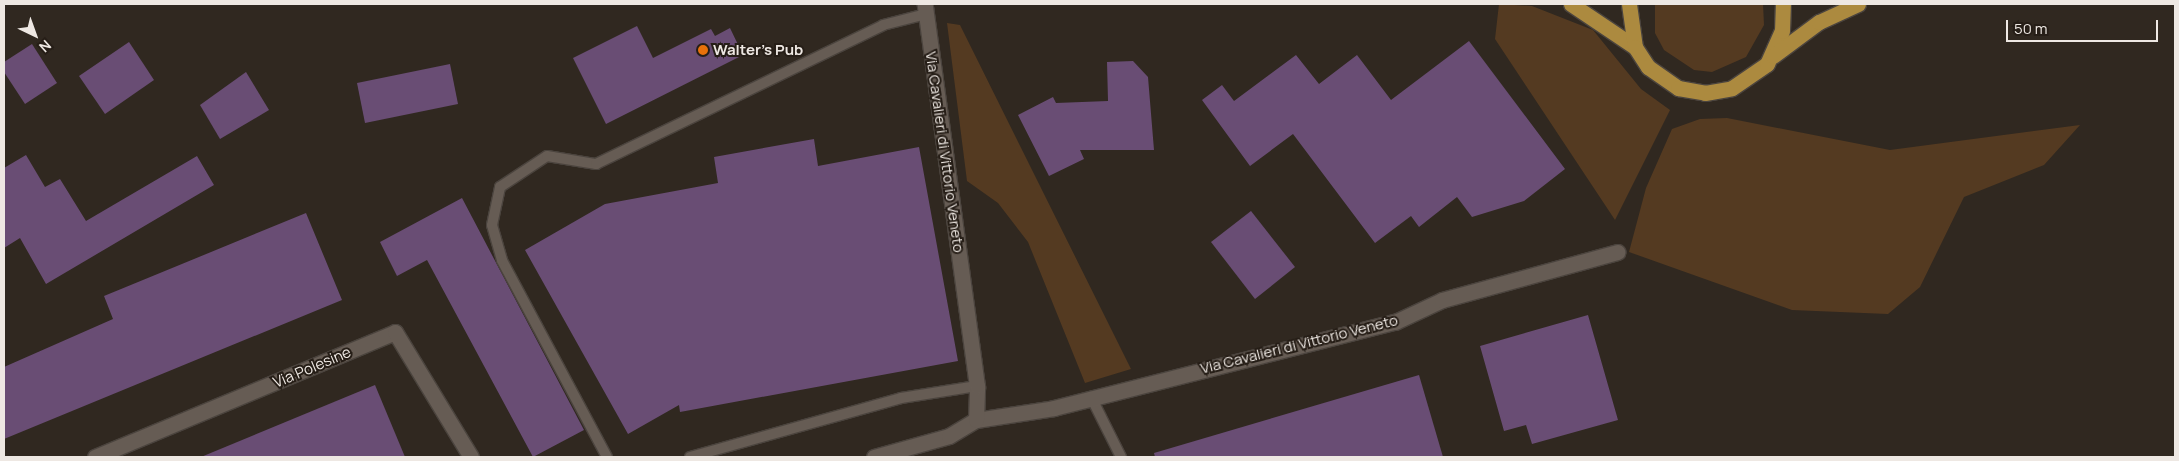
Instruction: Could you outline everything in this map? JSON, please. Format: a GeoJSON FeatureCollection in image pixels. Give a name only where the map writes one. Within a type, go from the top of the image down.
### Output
{"type":"FeatureCollection","features":[{"type":"Feature","properties":{"kind":"main road"},"geometry":{"type":"LineString","coordinates":[[1571,4],[1635,47],[1658,77],[1678,88],[1705,93],[1747,81],[1770,59],[1818,22],[1858,4]]}},
{"type":"Feature","properties":{"kind":"main road"},"geometry":{"type":"LineString","coordinates":[[1629,4],[1635,47]]}},
{"type":"Feature","properties":{"kind":"main road"},"geometry":{"type":"LineString","coordinates":[[1770,59],[1782,31],[1783,4]]}},
{"type":"Feature","properties":{"kind":"street","name":"Via Cavalieri di Vittorio Veneto"},"geometry":{"type":"LineString","coordinates":[[925,9],[977,386],[976,420]]}},
{"type":"Feature","properties":{"kind":"street","name":"Via Cavalieri di Vittorio Veneto"},"geometry":{"type":"LineString","coordinates":[[874,457],[949,436],[976,420],[1016,416],[1395,322],[1442,300],[1618,252]]}},
{"type":"Feature","properties":{"kind":"street","name":"Via Polesine"},"geometry":{"type":"LineString","coordinates":[[95,457],[395,332],[471,457]]}},
{"type":"Feature","properties":{"kind":"lane"},"geometry":{"type":"LineString","coordinates":[[607,457],[502,260],[492,225],[500,187],[547,156],[596,164],[883,25],[925,9]]}},
{"type":"Feature","properties":{"kind":"lane"},"geometry":{"type":"LineString","coordinates":[[690,457],[901,398],[977,386]]}},
{"type":"Feature","properties":{"kind":"lane"},"geometry":{"type":"LineString","coordinates":[[1091,396],[1121,457]]}},
{"type":"Feature","properties":{"kind":"shaded area"},"geometry":{"type":"Polygon","coordinates":[[[1499,4],[1532,6],[1593,30],[1641,89],[1670,110],[1615,220],[1495,39],[1499,4]]]}},
{"type":"Feature","properties":{"kind":"shaded area"},"geometry":{"type":"Polygon","coordinates":[[[1655,4],[1763,4],[1764,25],[1746,57],[1712,72],[1694,70],[1664,50],[1655,33],[1655,4]]]}},
{"type":"Feature","properties":{"kind":"shaded area"},"geometry":{"type":"Polygon","coordinates":[[[947,23],[960,25],[1131,369],[1085,383],[1028,242],[998,203],[967,181],[947,23]]]}},
{"type":"Feature","properties":{"kind":"shaded area"},"geometry":{"type":"Polygon","coordinates":[[[1727,118],[1890,150],[2080,125],[2044,165],[1964,197],[1920,287],[1888,314],[1792,310],[1629,252],[1646,188],[1672,129],[1700,119],[1727,118]]]}},
{"type":"Feature","properties":{"kind":"building"},"geometry":{"type":"Polygon","coordinates":[[[637,26],[653,58],[711,29],[715,36],[730,28],[743,55],[606,124],[573,58],[637,26]]]}},
{"type":"Feature","properties":{"kind":"building"},"geometry":{"type":"Polygon","coordinates":[[[1469,41],[1565,169],[1524,201],[1472,217],[1457,197],[1419,227],[1411,216],[1375,243],[1293,134],[1250,166],[1202,100],[1222,85],[1234,101],[1296,55],[1319,84],[1357,55],[1391,100],[1469,41]]]}},
{"type":"Feature","properties":{"kind":"building"},"geometry":{"type":"Polygon","coordinates":[[[129,42],[154,80],[105,114],[79,76],[129,42]]]}},
{"type":"Feature","properties":{"kind":"building"},"geometry":{"type":"Polygon","coordinates":[[[32,44],[57,83],[25,104],[4,72],[4,62],[32,44]]]}},
{"type":"Feature","properties":{"kind":"building"},"geometry":{"type":"Polygon","coordinates":[[[1133,61],[1148,77],[1154,150],[1080,150],[1084,159],[1049,176],[1018,115],[1053,97],[1056,103],[1108,101],[1107,62],[1133,61]]]}},
{"type":"Feature","properties":{"kind":"building"},"geometry":{"type":"Polygon","coordinates":[[[450,64],[458,104],[365,123],[357,83],[450,64]]]}},
{"type":"Feature","properties":{"kind":"building"},"geometry":{"type":"Polygon","coordinates":[[[246,72],[269,110],[220,139],[200,105],[246,72]]]}},
{"type":"Feature","properties":{"kind":"building"},"geometry":{"type":"Polygon","coordinates":[[[814,139],[818,166],[919,147],[958,361],[680,412],[679,405],[628,434],[525,250],[605,204],[718,183],[714,157],[814,139]]]}},
{"type":"Feature","properties":{"kind":"building"},"geometry":{"type":"Polygon","coordinates":[[[26,155],[45,187],[60,179],[86,221],[197,156],[214,185],[46,284],[20,238],[4,248],[4,168],[26,155]]]}},
{"type":"Feature","properties":{"kind":"building"},"geometry":{"type":"Polygon","coordinates":[[[462,198],[584,430],[533,457],[427,260],[397,276],[380,242],[462,198]]]}},
{"type":"Feature","properties":{"kind":"building"},"geometry":{"type":"Polygon","coordinates":[[[1251,211],[1295,267],[1255,299],[1211,242],[1251,211]]]}},
{"type":"Feature","properties":{"kind":"building"},"geometry":{"type":"Polygon","coordinates":[[[306,213],[342,300],[4,439],[4,367],[113,319],[104,296],[306,213]]]}},
{"type":"Feature","properties":{"kind":"building"},"geometry":{"type":"Polygon","coordinates":[[[1588,315],[1618,420],[1532,444],[1526,425],[1504,431],[1480,346],[1588,315]]]}},
{"type":"Feature","properties":{"kind":"building"},"geometry":{"type":"Polygon","coordinates":[[[1419,375],[1443,457],[1155,457],[1154,453],[1419,375]]]}},
{"type":"Feature","properties":{"kind":"building"},"geometry":{"type":"Polygon","coordinates":[[[375,385],[405,457],[201,457],[375,385]]]}},
{"type":"Feature","properties":{"kind":"place","name":"Walter's Pub"},"geometry":{"type":"Point","coordinates":[703,50]}}]}
